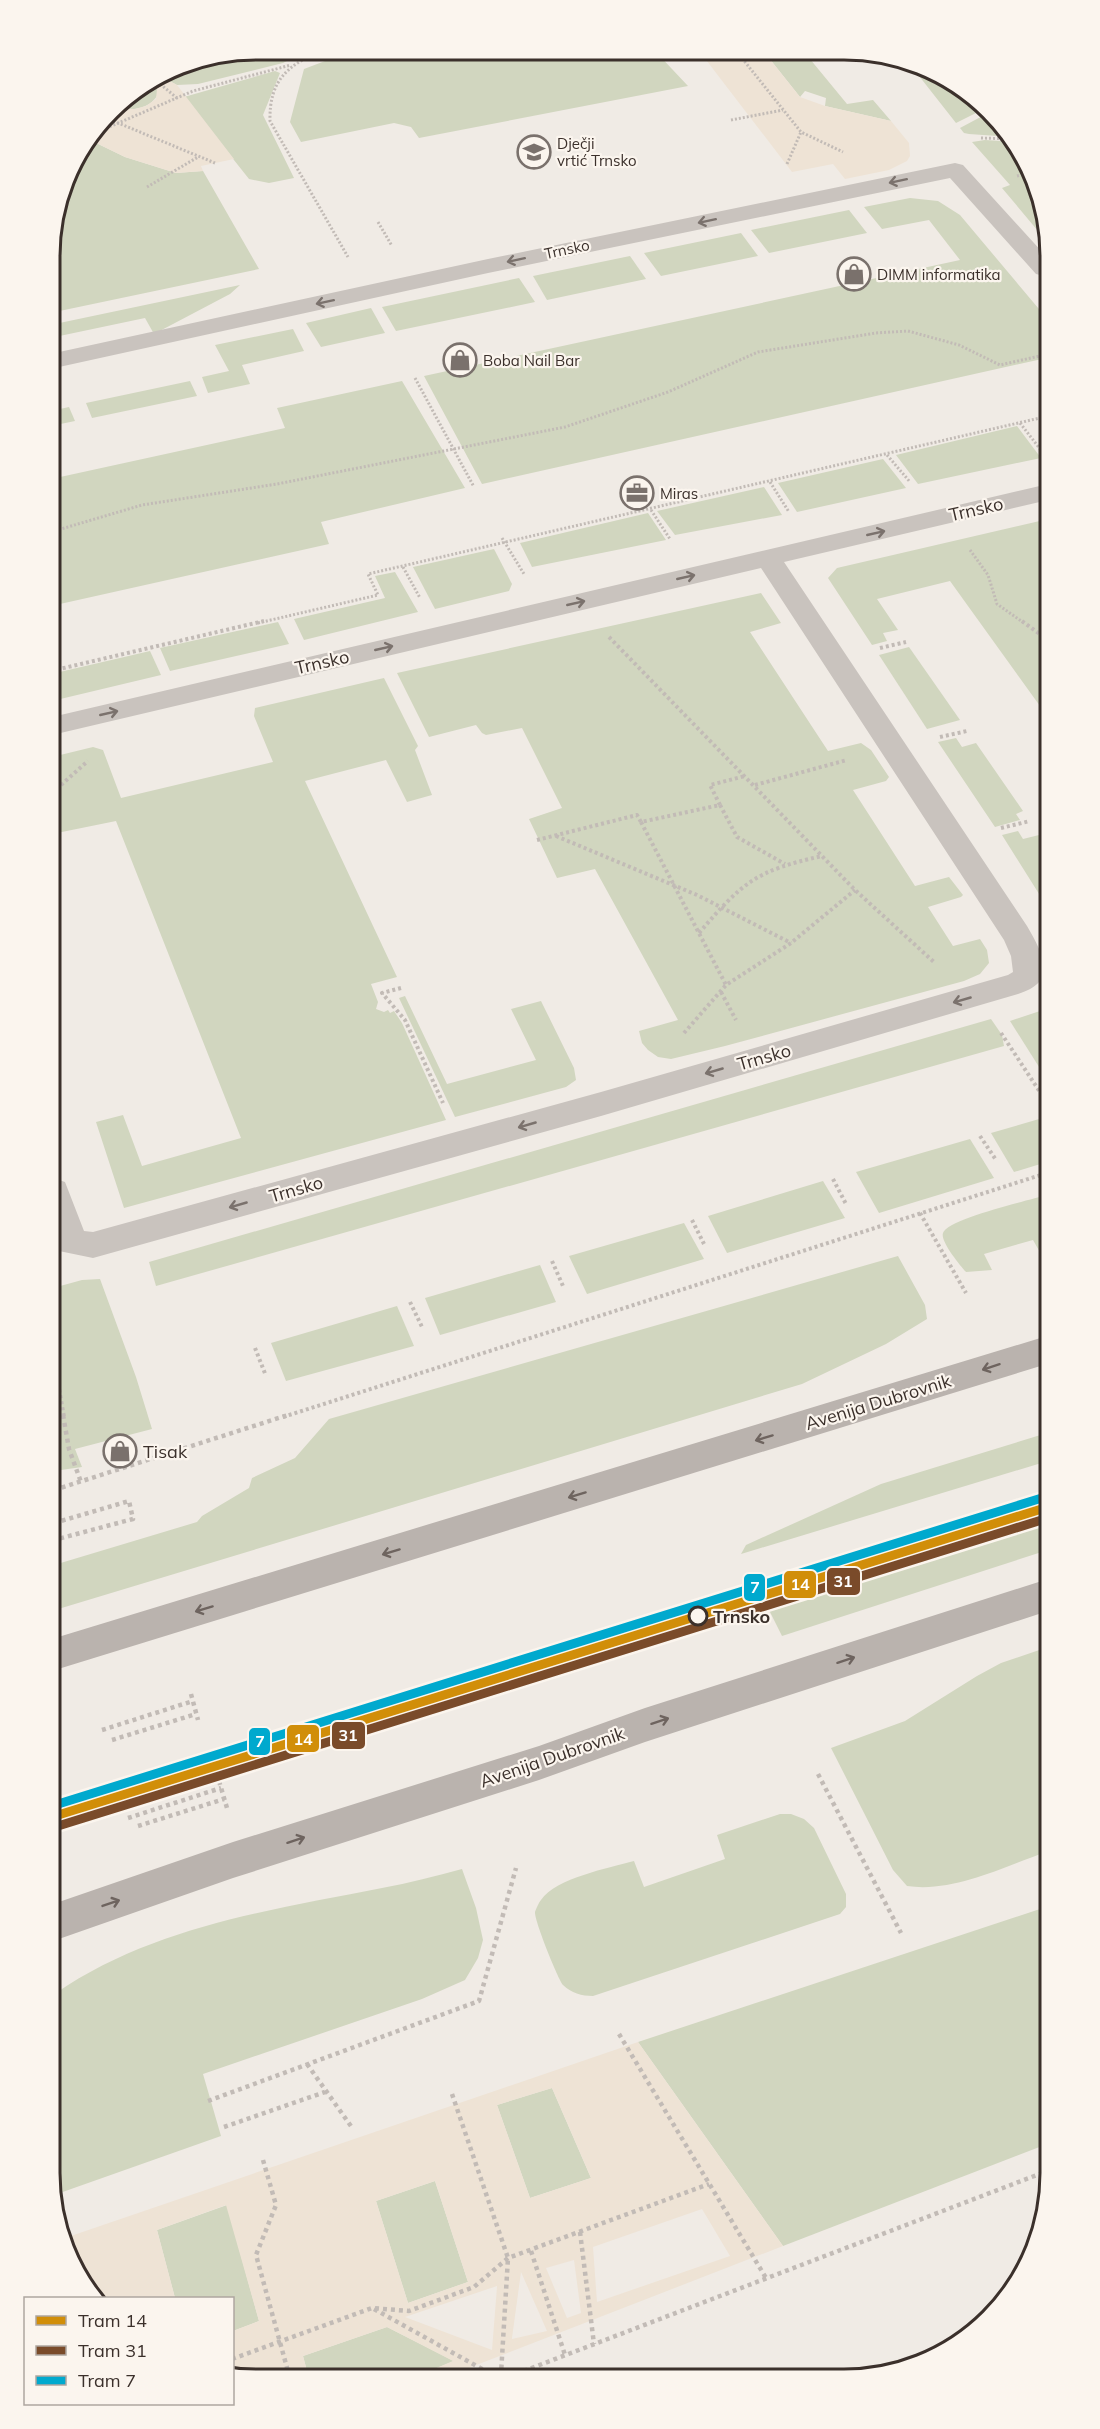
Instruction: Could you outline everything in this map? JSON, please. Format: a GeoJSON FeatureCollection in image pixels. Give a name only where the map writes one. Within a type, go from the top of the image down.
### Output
{"type":"FeatureCollection","features":[{"type":"Feature","properties":{"kind":"main road","name":"Avenija Dubrovnik"},"geometry":{"type":"LineString","coordinates":[[60,1652],[1040,1352]]}},
{"type":"Feature","properties":{"kind":"main road","name":"Avenija Dubrovnik"},"geometry":{"type":"LineString","coordinates":[[60,1921],[233,1860],[539,1763],[645,1725],[1040,1598]]}},
{"type":"Feature","properties":{"kind":"street","name":"Trnsko"},"geometry":{"type":"LineString","coordinates":[[60,360],[368,292],[955,170],[1040,265]]}},
{"type":"Feature","properties":{"kind":"street","name":"Trnsko"},"geometry":{"type":"LineString","coordinates":[[60,724],[1040,494]]}},
{"type":"Feature","properties":{"kind":"street","name":"Trnsko"},"geometry":{"type":"LineString","coordinates":[[60,1211],[71,1242],[93,1245],[620,1098],[975,996],[1027,978],[1030,967],[1028,955],[1016,934],[768,558]]}},
{"type":"Feature","properties":{"kind":"path"},"geometry":{"type":"LineString","coordinates":[[109,128],[193,91],[292,65],[303,60]]}},
{"type":"Feature","properties":{"kind":"path"},"geometry":{"type":"LineString","coordinates":[[742,60],[801,132],[848,155]]}},
{"type":"Feature","properties":{"kind":"path"},"geometry":{"type":"LineString","coordinates":[[292,65],[277,86],[269,114],[270,122],[368,292]]}},
{"type":"Feature","properties":{"kind":"path"},"geometry":{"type":"LineString","coordinates":[[161,85],[177,98]]}},
{"type":"Feature","properties":{"kind":"path"},"geometry":{"type":"LineString","coordinates":[[731,120],[783,110]]}},
{"type":"Feature","properties":{"kind":"path"},"geometry":{"type":"LineString","coordinates":[[113,122],[215,163]]}},
{"type":"Feature","properties":{"kind":"path"},"geometry":{"type":"LineString","coordinates":[[787,166],[801,132]]}},
{"type":"Feature","properties":{"kind":"path"},"geometry":{"type":"LineString","coordinates":[[973,137],[1000,138]]}},
{"type":"Feature","properties":{"kind":"path"},"geometry":{"type":"LineString","coordinates":[[147,187],[199,157]]}},
{"type":"Feature","properties":{"kind":"path"},"geometry":{"type":"LineString","coordinates":[[378,222],[392,246]]}},
{"type":"Feature","properties":{"kind":"path"},"geometry":{"type":"LineString","coordinates":[[60,529],[142,505],[277,484],[565,427],[668,392],[758,352],[876,333],[908,332],[959,345],[1000,365],[1040,356]]}},
{"type":"Feature","properties":{"kind":"path"},"geometry":{"type":"LineString","coordinates":[[415,378],[474,486]]}},
{"type":"Feature","properties":{"kind":"path"},"geometry":{"type":"LineString","coordinates":[[60,669],[378,595],[368,574],[506,544],[1040,418]]}},
{"type":"Feature","properties":{"kind":"path"},"geometry":{"type":"LineString","coordinates":[[1020,423],[1040,449]]}},
{"type":"Feature","properties":{"kind":"path"},"geometry":{"type":"LineString","coordinates":[[887,454],[916,490]]}},
{"type":"Feature","properties":{"kind":"path"},"geometry":{"type":"LineString","coordinates":[[770,482],[793,518]]}},
{"type":"Feature","properties":{"kind":"path"},"geometry":{"type":"LineString","coordinates":[[651,510],[674,544]]}},
{"type":"Feature","properties":{"kind":"path"},"geometry":{"type":"LineString","coordinates":[[502,538],[526,577]]}},
{"type":"Feature","properties":{"kind":"path"},"geometry":{"type":"LineString","coordinates":[[963,542],[988,575],[997,604],[1040,634]]}},
{"type":"Feature","properties":{"kind":"path"},"geometry":{"type":"LineString","coordinates":[[403,567],[423,605]]}},
{"type":"Feature","properties":{"kind":"path"},"geometry":{"type":"LineString","coordinates":[[603,631],[855,890],[975,996],[1040,1092]]}},
{"type":"Feature","properties":{"kind":"path"},"geometry":{"type":"LineString","coordinates":[[871,650],[906,642]]}},
{"type":"Feature","properties":{"kind":"path"},"geometry":{"type":"LineString","coordinates":[[60,786],[91,758]]}},
{"type":"Feature","properties":{"kind":"path"},"geometry":{"type":"LineString","coordinates":[[755,785],[852,759]]}},
{"type":"Feature","properties":{"kind":"path"},"geometry":{"type":"LineString","coordinates":[[746,776],[710,785],[737,837],[785,864]]}},
{"type":"Feature","properties":{"kind":"path"},"geometry":{"type":"LineString","coordinates":[[641,822],[720,804]]}},
{"type":"Feature","properties":{"kind":"path"},"geometry":{"type":"LineString","coordinates":[[537,840],[637,815],[726,986]]}},
{"type":"Feature","properties":{"kind":"path"},"geometry":{"type":"LineString","coordinates":[[992,830],[1030,821]]}},
{"type":"Feature","properties":{"kind":"path"},"geometry":{"type":"LineString","coordinates":[[556,836],[675,886],[791,943]]}},
{"type":"Feature","properties":{"kind":"path"},"geometry":{"type":"LineString","coordinates":[[699,933],[721,908],[753,878],[785,864],[822,856]]}},
{"type":"Feature","properties":{"kind":"path"},"geometry":{"type":"LineString","coordinates":[[682,1035],[726,986],[791,943],[855,890]]}},
{"type":"Feature","properties":{"kind":"path"},"geometry":{"type":"LineString","coordinates":[[401,988],[382,993],[405,1020],[444,1104]]}},
{"type":"Feature","properties":{"kind":"path"},"geometry":{"type":"LineString","coordinates":[[980,1136],[996,1160]]}},
{"type":"Feature","properties":{"kind":"path"},"geometry":{"type":"LineString","coordinates":[[60,1488],[1040,1175]]}},
{"type":"Feature","properties":{"kind":"path"},"geometry":{"type":"LineString","coordinates":[[833,1179],[846,1203]]}},
{"type":"Feature","properties":{"kind":"path"},"geometry":{"type":"LineString","coordinates":[[920,1213],[966,1293]]}},
{"type":"Feature","properties":{"kind":"path"},"geometry":{"type":"LineString","coordinates":[[692,1220],[704,1244]]}},
{"type":"Feature","properties":{"kind":"path"},"geometry":{"type":"LineString","coordinates":[[552,1261],[563,1287]]}},
{"type":"Feature","properties":{"kind":"path"},"geometry":{"type":"LineString","coordinates":[[410,1302],[423,1329]]}},
{"type":"Feature","properties":{"kind":"path"},"geometry":{"type":"LineString","coordinates":[[255,1348],[266,1376]]}},
{"type":"Feature","properties":{"kind":"path"},"geometry":{"type":"LineString","coordinates":[[60,1396],[69,1449],[81,1482]]}},
{"type":"Feature","properties":{"kind":"path"},"geometry":{"type":"LineString","coordinates":[[60,1521],[129,1501],[133,1519],[60,1538]]}},
{"type":"Feature","properties":{"kind":"path"},"geometry":{"type":"LineString","coordinates":[[191,1694],[198,1720]]}},
{"type":"Feature","properties":{"kind":"path"},"geometry":{"type":"LineString","coordinates":[[102,1730],[193,1701]]}},
{"type":"Feature","properties":{"kind":"path"},"geometry":{"type":"LineString","coordinates":[[112,1740],[196,1714]]}},
{"type":"Feature","properties":{"kind":"path"},"geometry":{"type":"LineString","coordinates":[[818,1774],[901,1933]]}},
{"type":"Feature","properties":{"kind":"path"},"geometry":{"type":"LineString","coordinates":[[219,1781],[227,1808]]}},
{"type":"Feature","properties":{"kind":"path"},"geometry":{"type":"LineString","coordinates":[[128,1818],[221,1788]]}},
{"type":"Feature","properties":{"kind":"path"},"geometry":{"type":"LineString","coordinates":[[138,1826],[224,1799]]}},
{"type":"Feature","properties":{"kind":"path"},"geometry":{"type":"LineString","coordinates":[[208,2101],[479,2001],[516,1868]]}},
{"type":"Feature","properties":{"kind":"path"},"geometry":{"type":"LineString","coordinates":[[619,2034],[766,2278]]}},
{"type":"Feature","properties":{"kind":"path"},"geometry":{"type":"LineString","coordinates":[[307,2064],[325,2092],[354,2129]]}},
{"type":"Feature","properties":{"kind":"path"},"geometry":{"type":"LineString","coordinates":[[224,2127],[325,2092]]}},
{"type":"Feature","properties":{"kind":"path"},"geometry":{"type":"LineString","coordinates":[[452,2094],[508,2258],[501,2369]]}},
{"type":"Feature","properties":{"kind":"path"},"geometry":{"type":"LineString","coordinates":[[263,2160],[276,2205],[256,2255],[287,2369]]}},
{"type":"Feature","properties":{"kind":"path"},"geometry":{"type":"LineString","coordinates":[[529,2369],[1040,2173]]}},
{"type":"Feature","properties":{"kind":"path"},"geometry":{"type":"LineString","coordinates":[[234,2358],[372,2308],[410,2311],[474,2287],[508,2258],[709,2184]]}},
{"type":"Feature","properties":{"kind":"path"},"geometry":{"type":"LineString","coordinates":[[580,2232],[594,2344]]}},
{"type":"Feature","properties":{"kind":"path"},"geometry":{"type":"LineString","coordinates":[[531,2250],[565,2355]]}},
{"type":"Feature","properties":{"kind":"path"},"geometry":{"type":"LineString","coordinates":[[372,2308],[482,2369]]}},
{"type":"Feature","properties":{"kind":"green space"},"geometry":{"type":"Polygon","coordinates":[[[256,60],[289,60],[198,84],[177,85],[169,81],[218,64],[256,60]]]}},
{"type":"Feature","properties":{"kind":"green space"},"geometry":{"type":"Polygon","coordinates":[[[328,60],[664,60],[688,86],[419,138],[411,127],[394,123],[301,142],[290,122],[304,69],[328,60]]]}},
{"type":"Feature","properties":{"kind":"green space"},"geometry":{"type":"Polygon","coordinates":[[[771,60],[811,60],[847,104],[873,100],[891,121],[825,106],[826,98],[805,91],[800,97],[771,60]]]}},
{"type":"Feature","properties":{"kind":"green space"},"geometry":{"type":"Polygon","coordinates":[[[275,71],[280,73],[263,115],[294,178],[269,183],[249,179],[184,97],[275,71]]]}},
{"type":"Feature","properties":{"kind":"green space"},"geometry":{"type":"Polygon","coordinates":[[[918,75],[942,86],[977,112],[956,123],[918,75]]]}},
{"type":"Feature","properties":{"kind":"green space"},"geometry":{"type":"Polygon","coordinates":[[[155,88],[157,89],[158,94],[150,103],[127,109],[147,93],[155,88]]]}},
{"type":"Feature","properties":{"kind":"green space"},"geometry":{"type":"Polygon","coordinates":[[[982,116],[998,136],[964,133],[960,128],[982,116]]]}},
{"type":"Feature","properties":{"kind":"green space"},"geometry":{"type":"Polygon","coordinates":[[[1002,141],[1014,158],[1025,181],[1038,231],[1002,188],[1010,185],[972,142],[1002,141]]]}},
{"type":"Feature","properties":{"kind":"green space"},"geometry":{"type":"Polygon","coordinates":[[[96,143],[125,157],[176,173],[203,171],[259,269],[60,311],[60,243],[64,218],[75,181],[93,147],[96,143]]]}},
{"type":"Feature","properties":{"kind":"green space"},"geometry":{"type":"Polygon","coordinates":[[[910,198],[938,201],[960,215],[1040,310],[1040,359],[482,484],[424,376],[960,260],[929,220],[882,229],[864,207],[910,198]]]}},
{"type":"Feature","properties":{"kind":"green space"},"geometry":{"type":"Polygon","coordinates":[[[849,210],[867,233],[769,253],[751,230],[849,210]]]}},
{"type":"Feature","properties":{"kind":"green space"},"geometry":{"type":"Polygon","coordinates":[[[741,233],[758,256],[661,276],[644,253],[741,233]]]}},
{"type":"Feature","properties":{"kind":"green space"},"geometry":{"type":"Polygon","coordinates":[[[630,256],[646,279],[547,300],[533,276],[630,256]]]}},
{"type":"Feature","properties":{"kind":"green space"},"geometry":{"type":"Polygon","coordinates":[[[519,278],[535,302],[396,331],[382,307],[519,278]]]}},
{"type":"Feature","properties":{"kind":"green space"},"geometry":{"type":"Polygon","coordinates":[[[240,285],[230,294],[154,334],[145,318],[60,336],[60,323],[240,285]]]}},
{"type":"Feature","properties":{"kind":"green space"},"geometry":{"type":"Polygon","coordinates":[[[371,308],[385,333],[321,347],[306,323],[371,308]]]}},
{"type":"Feature","properties":{"kind":"green space"},"geometry":{"type":"Polygon","coordinates":[[[293,329],[304,351],[242,365],[250,384],[208,393],[202,377],[229,371],[215,345],[293,329]]]}},
{"type":"Feature","properties":{"kind":"green space"},"geometry":{"type":"Polygon","coordinates":[[[190,381],[197,396],[92,418],[86,403],[190,381]]]}},
{"type":"Feature","properties":{"kind":"green space"},"geometry":{"type":"Polygon","coordinates":[[[402,381],[465,488],[321,522],[329,544],[60,604],[60,477],[285,428],[277,408],[402,381]]]}},
{"type":"Feature","properties":{"kind":"green space"},"geometry":{"type":"Polygon","coordinates":[[[69,407],[75,421],[60,424],[60,409],[69,407]]]}},
{"type":"Feature","properties":{"kind":"green space"},"geometry":{"type":"Polygon","coordinates":[[[1017,426],[1040,458],[918,484],[896,455],[1017,426]]]}},
{"type":"Feature","properties":{"kind":"green space"},"geometry":{"type":"Polygon","coordinates":[[[883,459],[906,488],[797,512],[778,483],[883,459]]]}},
{"type":"Feature","properties":{"kind":"green space"},"geometry":{"type":"Polygon","coordinates":[[[764,487],[782,515],[675,535],[657,511],[764,487]]]}},
{"type":"Feature","properties":{"kind":"green space"},"geometry":{"type":"Polygon","coordinates":[[[648,513],[666,540],[532,567],[520,543],[648,513]]]}},
{"type":"Feature","properties":{"kind":"green space"},"geometry":{"type":"Polygon","coordinates":[[[1040,521],[1040,706],[950,581],[877,599],[898,630],[883,633],[887,641],[872,645],[828,578],[837,568],[1040,521]]]}},
{"type":"Feature","properties":{"kind":"green space"},"geometry":{"type":"Polygon","coordinates":[[[494,549],[512,584],[509,591],[435,609],[413,567],[494,549]]]}},
{"type":"Feature","properties":{"kind":"green space"},"geometry":{"type":"Polygon","coordinates":[[[395,572],[418,612],[304,640],[294,619],[385,598],[375,576],[395,572]]]}},
{"type":"Feature","properties":{"kind":"green space"},"geometry":{"type":"Polygon","coordinates":[[[761,593],[781,623],[750,632],[828,751],[861,743],[871,750],[889,777],[886,781],[853,790],[915,886],[949,877],[963,895],[928,907],[953,946],[980,939],[987,950],[989,963],[980,974],[964,981],[725,1046],[671,1059],[658,1057],[642,1043],[639,1031],[678,1020],[595,869],[557,878],[529,819],[562,808],[522,728],[486,735],[476,725],[429,737],[397,673],[761,593]]]}},
{"type":"Feature","properties":{"kind":"green space"},"geometry":{"type":"Polygon","coordinates":[[[278,622],[289,644],[170,671],[160,648],[278,622]]]}},
{"type":"Feature","properties":{"kind":"green space"},"geometry":{"type":"Polygon","coordinates":[[[909,647],[960,720],[927,729],[879,655],[909,647]]]}},
{"type":"Feature","properties":{"kind":"green space"},"geometry":{"type":"Polygon","coordinates":[[[150,651],[161,675],[60,699],[60,672],[150,651]]]}},
{"type":"Feature","properties":{"kind":"green space"},"geometry":{"type":"Polygon","coordinates":[[[384,678],[418,746],[415,750],[432,795],[407,802],[386,760],[305,781],[397,977],[371,984],[378,1002],[376,1009],[384,1012],[388,1010],[390,1013],[394,1011],[402,1023],[446,1120],[124,1208],[96,1122],[123,1115],[142,1166],[241,1138],[116,821],[60,832],[60,755],[93,747],[103,750],[121,798],[273,762],[254,716],[255,708],[384,678]]]}},
{"type":"Feature","properties":{"kind":"green space"},"geometry":{"type":"Polygon","coordinates":[[[956,738],[962,747],[976,743],[1023,811],[1016,814],[1020,820],[995,827],[938,742],[956,738]]]}},
{"type":"Feature","properties":{"kind":"green space"},"geometry":{"type":"Polygon","coordinates":[[[1018,831],[1023,839],[1040,836],[1040,895],[1002,835],[1018,831]]]}},
{"type":"Feature","properties":{"kind":"green space"},"geometry":{"type":"Polygon","coordinates":[[[405,996],[447,1084],[536,1060],[511,1009],[541,1001],[574,1068],[576,1080],[566,1087],[455,1117],[399,998],[405,996]]]}},
{"type":"Feature","properties":{"kind":"green space"},"geometry":{"type":"Polygon","coordinates":[[[1040,1011],[1040,1068],[1010,1021],[1040,1011]]]}},
{"type":"Feature","properties":{"kind":"green space"},"geometry":{"type":"Polygon","coordinates":[[[991,1019],[1002,1035],[1004,1046],[156,1286],[149,1262],[991,1019]]]}},
{"type":"Feature","properties":{"kind":"green space"},"geometry":{"type":"Polygon","coordinates":[[[1040,1119],[1040,1164],[1014,1172],[991,1133],[1040,1119]]]}},
{"type":"Feature","properties":{"kind":"green space"},"geometry":{"type":"Polygon","coordinates":[[[970,1139],[994,1178],[879,1213],[856,1172],[970,1139]]]}},
{"type":"Feature","properties":{"kind":"green space"},"geometry":{"type":"Polygon","coordinates":[[[823,1181],[845,1218],[727,1253],[708,1216],[823,1181]]]}},
{"type":"Feature","properties":{"kind":"green space"},"geometry":{"type":"Polygon","coordinates":[[[1040,1197],[1040,1252],[1033,1240],[984,1254],[992,1270],[966,1272],[951,1253],[944,1241],[943,1233],[959,1222],[1040,1197]]]}},
{"type":"Feature","properties":{"kind":"green space"},"geometry":{"type":"Polygon","coordinates":[[[684,1223],[704,1259],[587,1294],[569,1256],[684,1223]]]}},
{"type":"Feature","properties":{"kind":"green space"},"geometry":{"type":"Polygon","coordinates":[[[898,1256],[925,1305],[927,1319],[886,1344],[802,1384],[60,1608],[60,1563],[197,1522],[202,1516],[249,1488],[252,1478],[295,1458],[329,1419],[898,1256]]]}},
{"type":"Feature","properties":{"kind":"green space"},"geometry":{"type":"Polygon","coordinates":[[[540,1265],[556,1302],[440,1335],[425,1298],[540,1265]]]}},
{"type":"Feature","properties":{"kind":"green space"},"geometry":{"type":"Polygon","coordinates":[[[100,1279],[136,1377],[152,1429],[75,1449],[82,1467],[60,1470],[60,1286],[82,1280],[100,1279]]]}},
{"type":"Feature","properties":{"kind":"green space"},"geometry":{"type":"Polygon","coordinates":[[[397,1306],[414,1346],[286,1381],[271,1343],[397,1306]]]}},
{"type":"Feature","properties":{"kind":"green space"},"geometry":{"type":"Polygon","coordinates":[[[1040,1435],[1040,1463],[741,1554],[746,1545],[881,1484],[1040,1435]]]}},
{"type":"Feature","properties":{"kind":"green space"},"geometry":{"type":"Polygon","coordinates":[[[1040,1519],[1040,1553],[782,1636],[766,1604],[1040,1519]]]}},
{"type":"Feature","properties":{"kind":"green space"},"geometry":{"type":"Polygon","coordinates":[[[1040,1650],[1040,1854],[961,1882],[943,1886],[907,1886],[893,1870],[831,1748],[905,1721],[1001,1663],[1040,1650]]]}},
{"type":"Feature","properties":{"kind":"green space"},"geometry":{"type":"Polygon","coordinates":[[[780,1814],[791,1814],[804,1819],[814,1828],[846,1894],[846,1907],[840,1914],[593,1996],[577,1994],[563,1985],[547,1949],[535,1912],[538,1904],[548,1892],[570,1880],[634,1861],[644,1887],[725,1859],[717,1835],[780,1814]]]}},
{"type":"Feature","properties":{"kind":"green space"},"geometry":{"type":"Polygon","coordinates":[[[462,1869],[476,1908],[483,1940],[478,1958],[465,1980],[422,1999],[203,2074],[221,2136],[61,2192],[60,1991],[93,1970],[132,1952],[213,1924],[297,1904],[402,1884],[462,1869]]]}},
{"type":"Feature","properties":{"kind":"green space"},"geometry":{"type":"Polygon","coordinates":[[[1040,1909],[1040,2147],[783,2246],[638,2042],[1040,1909]]]}},
{"type":"Feature","properties":{"kind":"green space"},"geometry":{"type":"Polygon","coordinates":[[[552,2088],[591,2178],[530,2198],[497,2105],[552,2088]]]}},
{"type":"Feature","properties":{"kind":"green space"},"geometry":{"type":"Polygon","coordinates":[[[435,2181],[468,2282],[408,2303],[376,2201],[435,2181]]]}},
{"type":"Feature","properties":{"kind":"green space"},"geometry":{"type":"Polygon","coordinates":[[[227,2205],[259,2321],[234,2331],[234,2297],[175,2297],[157,2230],[227,2205]]]}},
{"type":"Feature","properties":{"kind":"green space"},"geometry":{"type":"Polygon","coordinates":[[[387,2327],[454,2361],[435,2369],[306,2369],[303,2356],[387,2327]]]}},
{"type":"Feature","properties":{"kind":"shaded area"},"geometry":{"type":"Polygon","coordinates":[[[706,60],[771,60],[800,97],[825,106],[891,121],[909,143],[910,156],[907,161],[889,170],[845,179],[833,164],[792,172],[706,60]]]}},
{"type":"Feature","properties":{"kind":"shaded area"},"geometry":{"type":"Polygon","coordinates":[[[169,81],[177,85],[234,159],[201,166],[203,171],[176,173],[125,157],[96,143],[117,117],[127,109],[146,106],[156,99],[155,88],[169,81]]]}},
{"type":"Feature","properties":{"kind":"shaded area"},"geometry":{"type":"Polygon","coordinates":[[[638,2042],[783,2246],[466,2369],[434,2369],[453,2361],[387,2327],[303,2356],[306,2369],[256,2369],[234,2367],[234,2331],[259,2321],[226,2205],[157,2230],[175,2297],[105,2297],[86,2271],[71,2236],[638,2042]],[[552,2088],[497,2105],[530,2198],[591,2178],[552,2088]],[[435,2181],[376,2201],[408,2303],[468,2282],[435,2181]],[[702,2209],[593,2247],[597,2302],[730,2256],[702,2209]],[[574,2260],[546,2268],[567,2318],[581,2313],[574,2260]],[[521,2272],[512,2338],[547,2331],[521,2272]],[[497,2286],[405,2317],[492,2350],[497,2286]]]}},
{"type":"Feature","properties":{"kind":"tram line","name":"7"},"geometry":{"type":"LineString","coordinates":[[60,1803],[1040,1499]]}},
{"type":"Feature","properties":{"kind":"tram line","name":"14"},"geometry":{"type":"LineString","coordinates":[[60,1814],[1040,1509]]}},
{"type":"Feature","properties":{"kind":"tram line","name":"31"},"geometry":{"type":"LineString","coordinates":[[60,1825],[1040,1520]]}},
{"type":"Feature","properties":{"kind":"place","name":"Dječji vrtić Trnsko"},"geometry":{"type":"Point","coordinates":[534,152]}},
{"type":"Feature","properties":{"kind":"place","name":"DIMM informatika"},"geometry":{"type":"Point","coordinates":[854,274]}},
{"type":"Feature","properties":{"kind":"place","name":"Boba Nail Bar"},"geometry":{"type":"Point","coordinates":[460,360]}},
{"type":"Feature","properties":{"kind":"place","name":"Miras"},"geometry":{"type":"Point","coordinates":[637,493]}},
{"type":"Feature","properties":{"kind":"place","name":"Tisak"},"geometry":{"type":"Point","coordinates":[120,1451]}},
{"type":"Feature","properties":{"kind":"place","name":"Trnsko"},"geometry":{"type":"Point","coordinates":[698,1616]}}]}
